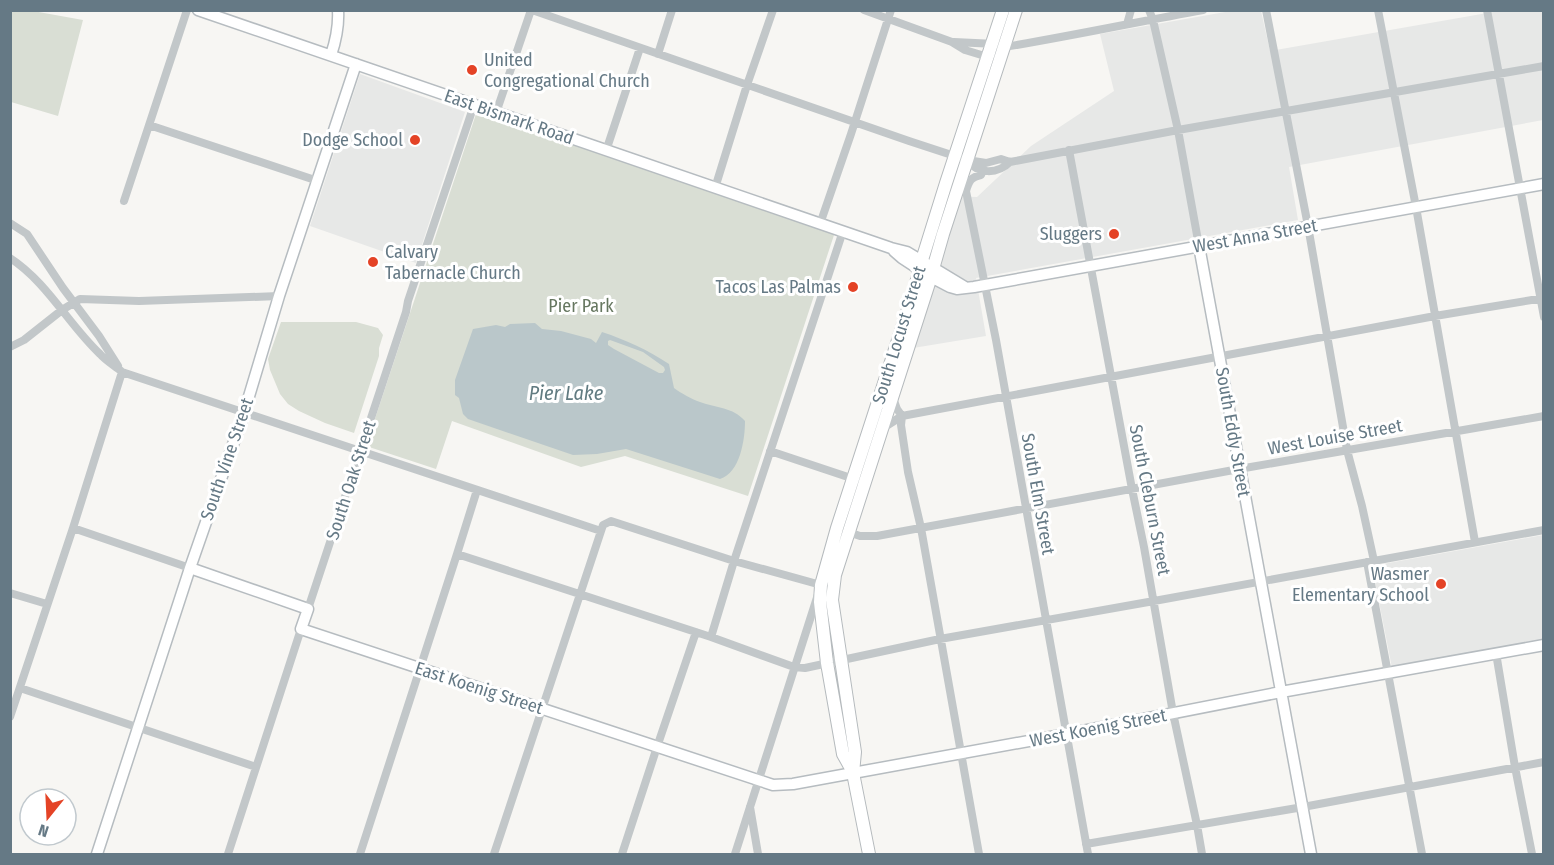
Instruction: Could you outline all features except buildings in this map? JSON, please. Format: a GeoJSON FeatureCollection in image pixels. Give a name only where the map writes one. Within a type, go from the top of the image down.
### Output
{"type":"FeatureCollection","features":[{"type":"Feature","properties":{"kind":"main road","name":"South Locust Street"},"geometry":{"type":"LineString","coordinates":[[854,773],[855,752],[832,600],[836,575],[859,480],[883,428],[932,273],[988,57],[999,45],[1003,10]]}},
{"type":"Feature","properties":{"kind":"main road","name":"South Locust Street"},"geometry":{"type":"LineString","coordinates":[[854,773],[843,754],[827,663],[820,602],[821,585],[859,480],[921,265],[961,158],[999,45],[1016,10]]}},
{"type":"Feature","properties":{"kind":"main road"},"geometry":{"type":"LineString","coordinates":[[854,773],[869,855]]}},
{"type":"Feature","properties":{"kind":"street"},"geometry":{"type":"LineString","coordinates":[[124,201],[188,10]]}},
{"type":"Feature","properties":{"kind":"street","name":"East Bismark Road"},"geometry":{"type":"LineString","coordinates":[[198,10],[891,248]]}},
{"type":"Feature","properties":{"kind":"street"},"geometry":{"type":"LineString","coordinates":[[331,55],[339,22],[338,10]]}},
{"type":"Feature","properties":{"kind":"street"},"geometry":{"type":"LineString","coordinates":[[496,113],[532,10],[855,123],[961,158],[986,163],[1001,159],[1010,162],[1544,66]]}},
{"type":"Feature","properties":{"kind":"street"},"geometry":{"type":"LineString","coordinates":[[560,20],[563,10]]}},
{"type":"Feature","properties":{"kind":"street"},"geometry":{"type":"LineString","coordinates":[[658,54],[672,10]]}},
{"type":"Feature","properties":{"kind":"street"},"geometry":{"type":"LineString","coordinates":[[715,188],[773,10]]}},
{"type":"Feature","properties":{"kind":"street"},"geometry":{"type":"LineString","coordinates":[[864,10],[890,15],[965,50],[988,57]]}},
{"type":"Feature","properties":{"kind":"street"},"geometry":{"type":"LineString","coordinates":[[1127,24],[1131,10]]}},
{"type":"Feature","properties":{"kind":"street","name":"South Eddy Street"},"geometry":{"type":"LineString","coordinates":[[1149,10],[1178,130],[1311,855]]}},
{"type":"Feature","properties":{"kind":"street"},"geometry":{"type":"LineString","coordinates":[[952,42],[999,45],[1061,38],[1203,10]]}},
{"type":"Feature","properties":{"kind":"street"},"geometry":{"type":"LineString","coordinates":[[1266,10],[1308,226],[1347,450],[1362,506],[1388,673],[1422,855]]}},
{"type":"Feature","properties":{"kind":"street"},"geometry":{"type":"LineString","coordinates":[[1378,10],[1416,207],[1475,542]]}},
{"type":"Feature","properties":{"kind":"street"},"geometry":{"type":"LineString","coordinates":[[1487,10],[1544,317]]}},
{"type":"Feature","properties":{"kind":"street"},"geometry":{"type":"LineString","coordinates":[[820,224],[890,15]]}},
{"type":"Feature","properties":{"kind":"street"},"geometry":{"type":"LineString","coordinates":[[606,151],[640,48]]}},
{"type":"Feature","properties":{"kind":"street","name":"South Vine Street"},"geometry":{"type":"LineString","coordinates":[[97,855],[190,568],[244,413],[279,296],[356,64]]}},
{"type":"Feature","properties":{"kind":"street","name":"South Oak Street"},"geometry":{"type":"LineString","coordinates":[[228,855],[474,105]]}},
{"type":"Feature","properties":{"kind":"street"},"geometry":{"type":"LineString","coordinates":[[149,125],[318,180]]}},
{"type":"Feature","properties":{"kind":"street","name":"South Cleburn Street"},"geometry":{"type":"LineString","coordinates":[[1069,150],[1173,713],[1202,855]]}},
{"type":"Feature","properties":{"kind":"street"},"geometry":{"type":"LineString","coordinates":[[961,158],[972,167],[983,170],[1004,168],[1010,162]]}},
{"type":"Feature","properties":{"kind":"street","name":"South Elm Street"},"geometry":{"type":"LineString","coordinates":[[983,170],[981,175],[969,181],[966,191],[986,286],[1086,844]]}},
{"type":"Feature","properties":{"kind":"street","name":"West Anna Street"},"geometry":{"type":"LineString","coordinates":[[891,248],[907,252],[950,287],[957,289],[986,286],[1544,184]]}},
{"type":"Feature","properties":{"kind":"street"},"geometry":{"type":"LineString","coordinates":[[10,223],[27,234],[122,372]]}},
{"type":"Feature","properties":{"kind":"street"},"geometry":{"type":"LineString","coordinates":[[711,637],[843,231]]}},
{"type":"Feature","properties":{"kind":"street"},"geometry":{"type":"LineString","coordinates":[[10,258],[47,290],[101,355],[122,372],[601,531]]}},
{"type":"Feature","properties":{"kind":"street"},"geometry":{"type":"LineString","coordinates":[[10,346],[24,340],[80,299],[139,301],[279,296]]}},
{"type":"Feature","properties":{"kind":"street"},"geometry":{"type":"LineString","coordinates":[[883,428],[902,416],[1542,298]]}},
{"type":"Feature","properties":{"kind":"street"},"geometry":{"type":"LineString","coordinates":[[10,717],[122,372]]}},
{"type":"Feature","properties":{"kind":"street"},"geometry":{"type":"LineString","coordinates":[[893,397],[902,416],[901,425],[908,472],[921,528],[978,853]]}},
{"type":"Feature","properties":{"kind":"street","name":"West Louise Street"},"geometry":{"type":"LineString","coordinates":[[848,532],[860,536],[877,537],[1239,469],[1544,416]]}},
{"type":"Feature","properties":{"kind":"street"},"geometry":{"type":"LineString","coordinates":[[770,451],[859,480]]}},
{"type":"Feature","properties":{"kind":"street"},"geometry":{"type":"LineString","coordinates":[[360,855],[477,490]]}},
{"type":"Feature","properties":{"kind":"street"},"geometry":{"type":"LineString","coordinates":[[494,855],[603,525],[611,520],[734,561],[821,585],[735,855]]}},
{"type":"Feature","properties":{"kind":"street"},"geometry":{"type":"LineString","coordinates":[[73,528],[308,609]]}},
{"type":"Feature","properties":{"kind":"street"},"geometry":{"type":"LineString","coordinates":[[458,554],[711,637],[794,667],[804,668],[940,639],[1544,530]]}},
{"type":"Feature","properties":{"kind":"street"},"geometry":{"type":"LineString","coordinates":[[10,593],[47,604]]}},
{"type":"Feature","properties":{"kind":"street","name":"East Koenig Street"},"geometry":{"type":"LineString","coordinates":[[301,629],[657,747]]}},
{"type":"Feature","properties":{"kind":"street"},"geometry":{"type":"LineString","coordinates":[[622,855],[696,632]]}},
{"type":"Feature","properties":{"kind":"street","name":"West Koenig Street"},"geometry":{"type":"LineString","coordinates":[[657,747],[773,786],[793,784],[1544,645]]}},
{"type":"Feature","properties":{"kind":"street"},"geometry":{"type":"LineString","coordinates":[[1496,653],[1532,855]]}},
{"type":"Feature","properties":{"kind":"street"},"geometry":{"type":"LineString","coordinates":[[20,688],[256,767]]}},
{"type":"Feature","properties":{"kind":"street"},"geometry":{"type":"LineString","coordinates":[[1088,855],[1086,844],[1303,807],[1544,762]]}},
{"type":"Feature","properties":{"kind":"street"},"geometry":{"type":"LineString","coordinates":[[750,806],[758,855]]}},
{"type":"Feature","properties":{"kind":"shaded area"},"geometry":{"type":"Polygon","coordinates":[[[1231,11],[1261,11],[1270,51],[1494,11],[1543,11],[1543,120],[1289,167],[1298,220],[976,278],[986,336],[901,350],[948,196],[977,197],[1031,146],[1114,91],[1100,34],[1231,11]]]}},
{"type":"Feature","properties":{"kind":"shaded area"},"geometry":{"type":"Polygon","coordinates":[[[360,74],[465,112],[416,263],[310,226],[360,74]]]}},
{"type":"Feature","properties":{"kind":"shaded area"},"geometry":{"type":"Polygon","coordinates":[[[1543,535],[1543,640],[1392,668],[1372,566],[1543,535]]]}},
{"type":"Feature","properties":{"kind":"green space"},"geometry":{"type":"Polygon","coordinates":[[[10,11],[33,11],[83,20],[58,116],[11,102],[10,11]]]}},
{"type":"Feature","properties":{"kind":"green space","name":"Pier Park"},"geometry":{"type":"Polygon","coordinates":[[[477,111],[835,232],[748,496],[625,456],[581,467],[452,421],[436,469],[366,446],[477,111]]]}},
{"type":"Feature","properties":{"kind":"green space"},"geometry":{"type":"Polygon","coordinates":[[[281,322],[356,322],[378,328],[383,335],[379,356],[354,433],[299,411],[288,404],[280,394],[268,359],[281,322]]]}},
{"type":"Feature","properties":{"kind":"water","name":"Pier Lake"},"geometry":{"type":"Polygon","coordinates":[[[535,323],[542,329],[561,331],[591,339],[596,343],[602,332],[653,354],[669,364],[674,388],[697,401],[730,410],[745,421],[744,437],[737,463],[727,476],[720,479],[626,449],[573,455],[468,419],[463,414],[459,398],[455,395],[455,380],[473,329],[496,325],[505,327],[510,324],[535,323]],[[608,341],[608,345],[614,349],[663,373],[664,367],[643,352],[608,341]]]}},
{"type":"Feature","properties":{"kind":"place","name":"United Congregational Church"},"geometry":{"type":"Point","coordinates":[472,70]}},
{"type":"Feature","properties":{"kind":"place","name":"Dodge School"},"geometry":{"type":"Point","coordinates":[415,140]}},
{"type":"Feature","properties":{"kind":"place","name":"Sluggers"},"geometry":{"type":"Point","coordinates":[1114,234]}},
{"type":"Feature","properties":{"kind":"place","name":"Calvary Tabernacle Church"},"geometry":{"type":"Point","coordinates":[373,262]}},
{"type":"Feature","properties":{"kind":"place","name":"Tacos Las Palmas"},"geometry":{"type":"Point","coordinates":[853,287]}},
{"type":"Feature","properties":{"kind":"place","name":"Wasmer Elementary School"},"geometry":{"type":"Point","coordinates":[1441,584]}}]}
